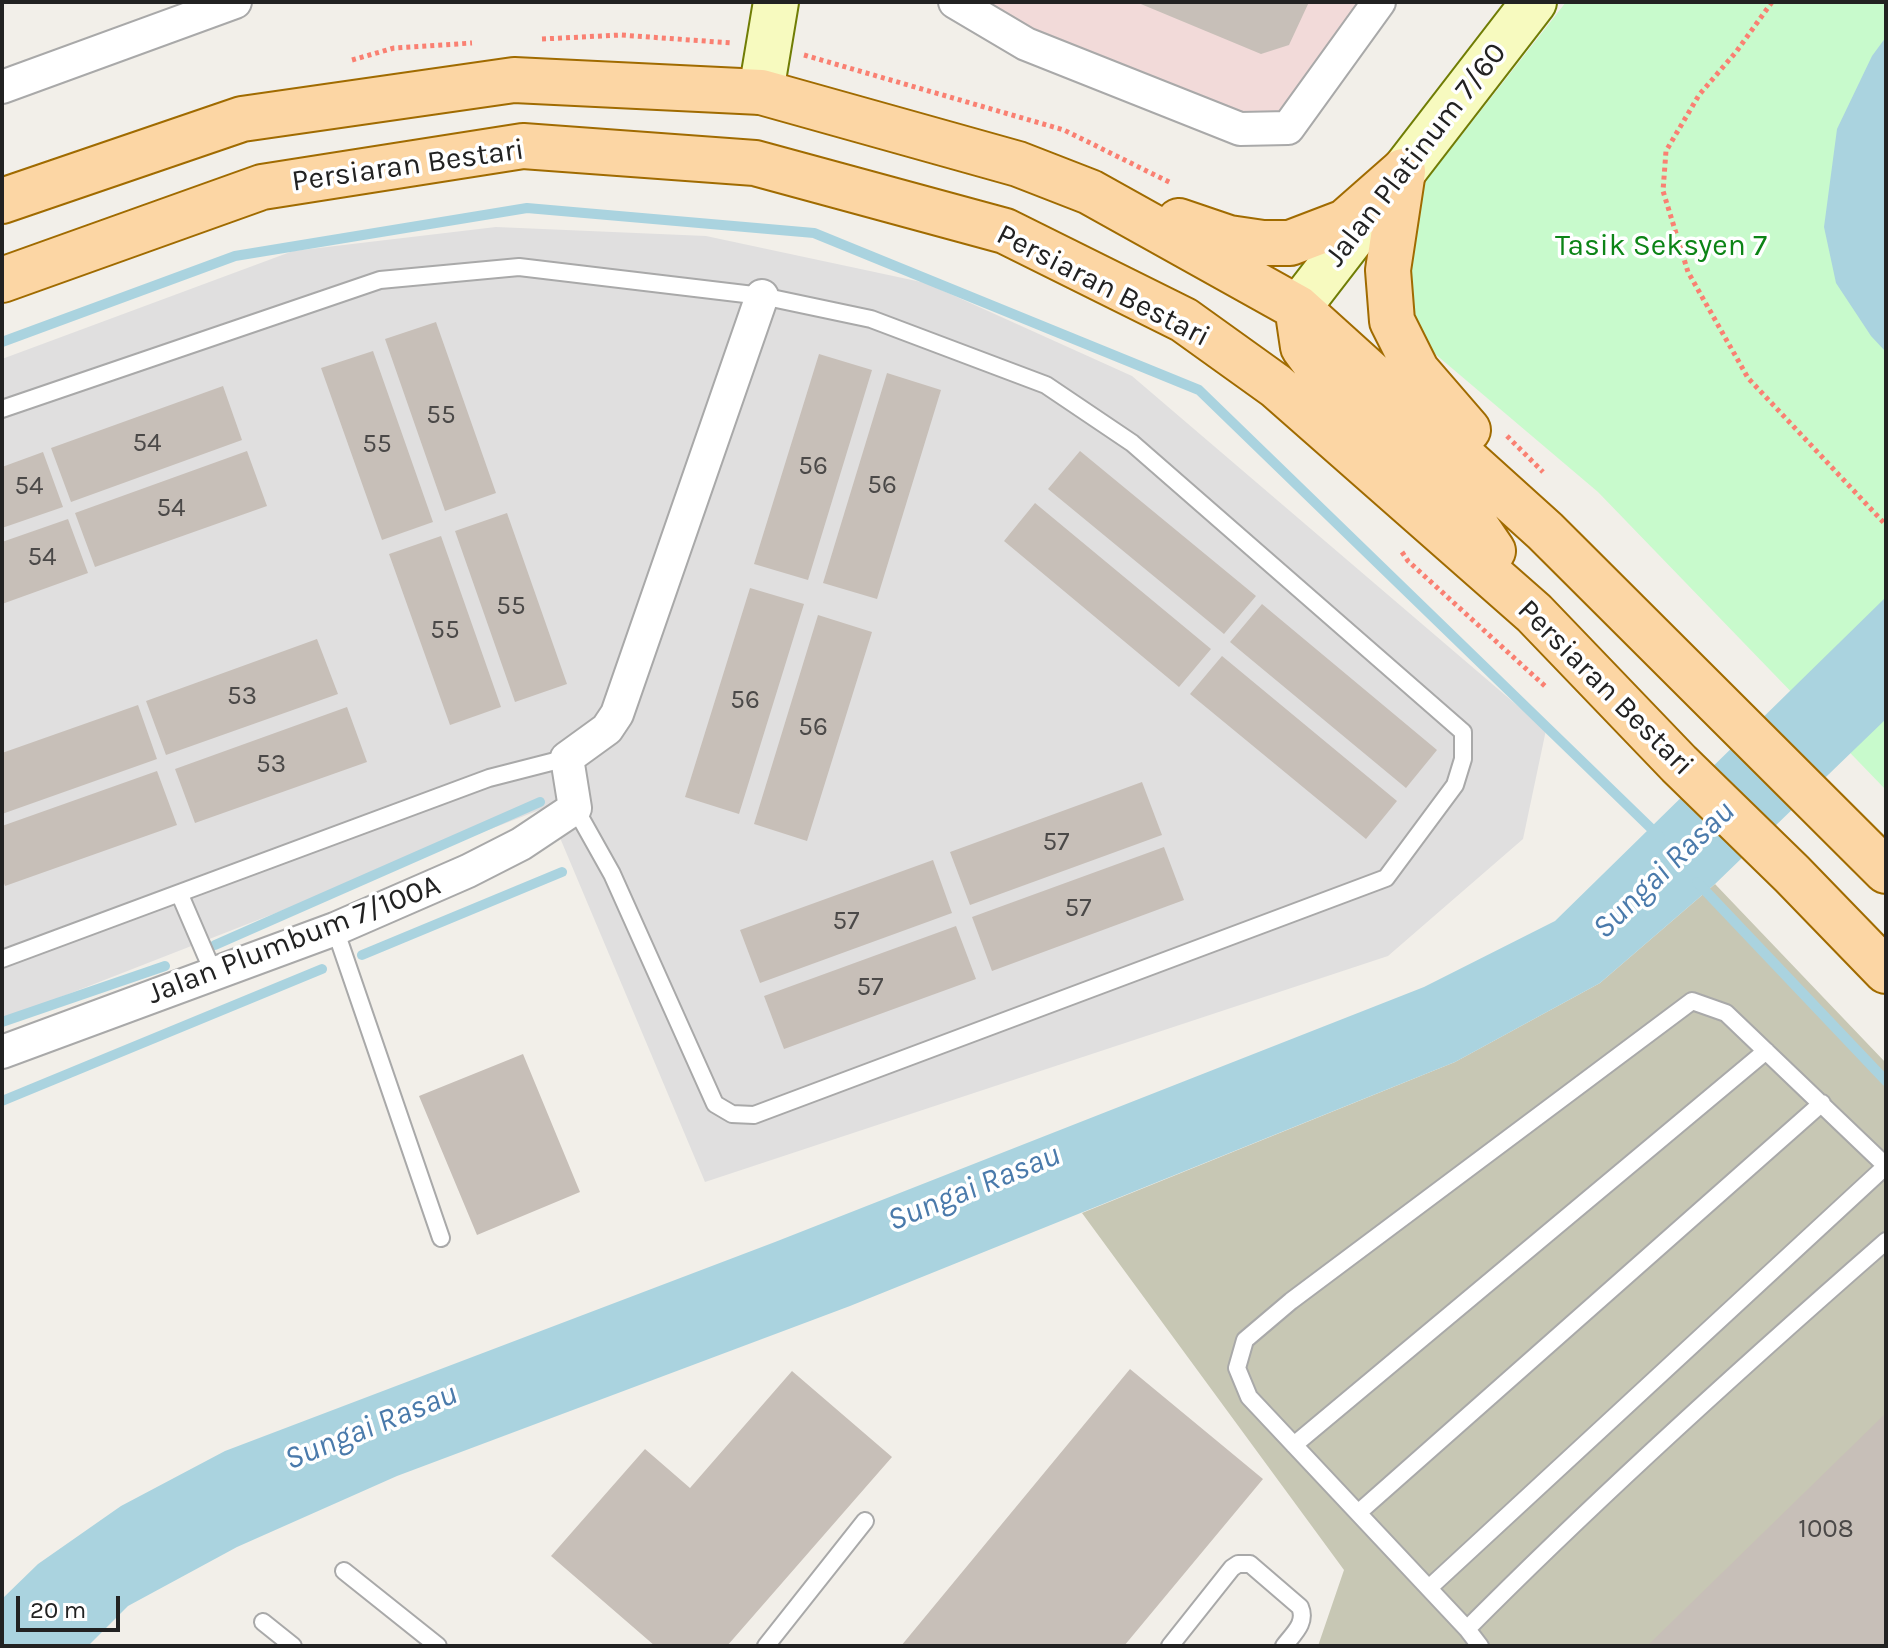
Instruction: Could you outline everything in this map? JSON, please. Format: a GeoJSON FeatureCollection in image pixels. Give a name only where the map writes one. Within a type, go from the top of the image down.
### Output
{"type":"FeatureCollection","features":[{"type":"Feature","properties":{"kind":"main road"},"geometry":{"type":"LineString","coordinates":[[2,201],[242,119],[514,80],[761,92],[1018,164],[1090,192],[1229,238],[1263,243],[1290,243],[1345,222],[1403,171]]}},
{"type":"Feature","properties":{"kind":"main road","name":"Persiaran Bestari"},"geometry":{"type":"LineString","coordinates":[[2,280],[262,187],[523,146],[755,163],[1005,231],[1184,320],[1276,386],[1534,613],[1679,764],[1886,971]]}},
{"type":"Feature","properties":{"kind":"main road"},"geometry":{"type":"LineString","coordinates":[[1403,171],[1388,270],[1392,321],[1417,371],[1474,437],[1545,531]]}},
{"type":"Feature","properties":{"kind":"main road"},"geometry":{"type":"LineString","coordinates":[[1090,192],[1298,308],[1545,531],[1886,871]]}},
{"type":"Feature","properties":{"kind":"main road"},"geometry":{"type":"LineString","coordinates":[[1298,308],[1303,347],[1333,388],[1414,458],[1470,517],[1534,613]]}},
{"type":"Feature","properties":{"kind":"street"},"geometry":{"type":"LineString","coordinates":[[761,92],[776,2]]}},
{"type":"Feature","properties":{"kind":"street"},"geometry":{"type":"LineString","coordinates":[[955,2],[1026,44],[1240,129],[1256,129],[1288,128],[1379,2]]}},
{"type":"Feature","properties":{"kind":"street","name":"Jalan Platinum 7/60"},"geometry":{"type":"LineString","coordinates":[[1298,308],[1534,2]]}},
{"type":"Feature","properties":{"kind":"street"},"geometry":{"type":"LineString","coordinates":[[2,87],[224,4]]}},
{"type":"Feature","properties":{"kind":"street"},"geometry":{"type":"LineString","coordinates":[[575,808],[567,758],[607,729],[617,714],[762,296]]}},
{"type":"Feature","properties":{"kind":"street","name":"Jalan Plumbum 7/100A"},"geometry":{"type":"LineString","coordinates":[[2,1052],[335,929],[468,871],[521,844],[575,808]]}},
{"type":"Feature","properties":{"kind":"lane"},"geometry":{"type":"LineString","coordinates":[[2,409],[380,280],[519,267],[762,296],[871,319],[1046,385],[1132,443],[1463,732],[1463,759],[1455,785],[1386,878],[754,1115],[732,1114],[715,1104],[612,874],[575,808]]}},
{"type":"Feature","properties":{"kind":"lane"},"geometry":{"type":"LineString","coordinates":[[2,959],[489,778],[567,758]]}},
{"type":"Feature","properties":{"kind":"lane"},"geometry":{"type":"LineString","coordinates":[[180,895],[214,974]]}},
{"type":"Feature","properties":{"kind":"lane"},"geometry":{"type":"LineString","coordinates":[[335,929],[441,1238]]}},
{"type":"Feature","properties":{"kind":"lane"},"geometry":{"type":"LineString","coordinates":[[1429,1588],[1886,1166],[1726,1013],[1692,1001],[1291,1301],[1245,1340],[1237,1368],[1249,1397],[1480,1646]]}},
{"type":"Feature","properties":{"kind":"lane"},"geometry":{"type":"LineString","coordinates":[[1294,1445],[1766,1051]]}},
{"type":"Feature","properties":{"kind":"lane"},"geometry":{"type":"LineString","coordinates":[[1358,1513],[1822,1103]]}},
{"type":"Feature","properties":{"kind":"lane"},"geometry":{"type":"LineString","coordinates":[[1467,1629],[1537,1558],[1886,1241]]}},
{"type":"Feature","properties":{"kind":"lane"},"geometry":{"type":"LineString","coordinates":[[766,1646],[865,1521]]}},
{"type":"Feature","properties":{"kind":"lane"},"geometry":{"type":"LineString","coordinates":[[1170,1646],[1238,1564],[1250,1564],[1300,1607],[1303,1614],[1301,1624],[1284,1646]]}},
{"type":"Feature","properties":{"kind":"lane"},"geometry":{"type":"LineString","coordinates":[[344,1571],[438,1646]]}},
{"type":"Feature","properties":{"kind":"lane"},"geometry":{"type":"LineString","coordinates":[[263,1622],[293,1646]]}},
{"type":"Feature","properties":{"kind":"path"},"geometry":{"type":"LineString","coordinates":[[1772,2],[1736,52],[1699,95],[1666,151],[1663,191],[1688,272],[1748,378],[1886,525]]}},
{"type":"Feature","properties":{"kind":"shaded area"},"geometry":{"type":"Polygon","coordinates":[[[977,2],[1365,2],[1283,116],[1245,116],[1037,35],[977,2]]]}},
{"type":"Feature","properties":{"kind":"shaded area"},"geometry":{"type":"Polygon","coordinates":[[[496,227],[706,236],[926,283],[1132,376],[1546,730],[1523,839],[1388,956],[705,1182],[547,807],[2,1020],[2,359],[293,251],[496,227]]]}},
{"type":"Feature","properties":{"kind":"shaded area"},"geometry":{"type":"Polygon","coordinates":[[[1715,884],[1886,1063],[1886,1646],[1318,1646],[1344,1570],[1082,1213],[1455,1062],[1600,983],[1715,884]]]}},
{"type":"Feature","properties":{"kind":"green space","name":"Tasik Seksyen 7"},"geometry":{"type":"Polygon","coordinates":[[[1566,2],[1886,2],[1886,790],[1598,492],[1434,353],[1404,302],[1415,206],[1425,182],[1566,2]]]}},
{"type":"Feature","properties":{"kind":"water","name":"Tasik Seksyen 7"},"geometry":{"type":"Polygon","coordinates":[[[1886,37],[1886,352],[1871,336],[1836,283],[1824,227],[1837,129],[1872,56],[1886,37]]]}},
{"type":"Feature","properties":{"kind":"water","name":"Sungai Rasau"},"geometry":{"type":"Polygon","coordinates":[[[1886,597],[1886,719],[1715,884],[1600,983],[1455,1062],[850,1306],[397,1476],[237,1547],[128,1606],[88,1646],[2,1646],[2,1599],[38,1564],[121,1506],[225,1451],[775,1242],[1424,987],[1555,921],[1886,597]]]}},
{"type":"Feature","properties":{"kind":"building"},"geometry":{"type":"Polygon","coordinates":[[[1136,2],[1309,2],[1289,45],[1261,54],[1136,2]]]}},
{"type":"Feature","properties":{"kind":"building"},"geometry":{"type":"Polygon","coordinates":[[[436,322],[496,493],[445,511],[385,339],[436,322]]]}},
{"type":"Feature","properties":{"kind":"building"},"geometry":{"type":"Polygon","coordinates":[[[373,351],[433,522],[382,540],[321,368],[373,351]]]}},
{"type":"Feature","properties":{"kind":"building"},"geometry":{"type":"Polygon","coordinates":[[[819,354],[872,370],[808,580],[754,564],[819,354]]]}},
{"type":"Feature","properties":{"kind":"building"},"geometry":{"type":"Polygon","coordinates":[[[887,373],[941,390],[877,599],[823,583],[887,373]]]}},
{"type":"Feature","properties":{"kind":"building"},"geometry":{"type":"Polygon","coordinates":[[[223,386],[242,440],[71,502],[51,448],[223,386]]]}},
{"type":"Feature","properties":{"kind":"building"},"geometry":{"type":"Polygon","coordinates":[[[247,451],[267,506],[95,567],[75,513],[247,451]]]}},
{"type":"Feature","properties":{"kind":"building"},"geometry":{"type":"Polygon","coordinates":[[[1080,451],[1256,596],[1224,634],[1048,489],[1080,451]]]}},
{"type":"Feature","properties":{"kind":"building"},"geometry":{"type":"Polygon","coordinates":[[[43,452],[63,507],[2,528],[2,467],[43,452]]]}},
{"type":"Feature","properties":{"kind":"building"},"geometry":{"type":"Polygon","coordinates":[[[1035,503],[1211,649],[1179,687],[1004,541],[1035,503]]]}},
{"type":"Feature","properties":{"kind":"building"},"geometry":{"type":"Polygon","coordinates":[[[507,513],[567,684],[515,702],[455,531],[507,513]]]}},
{"type":"Feature","properties":{"kind":"building"},"geometry":{"type":"Polygon","coordinates":[[[68,519],[88,573],[2,604],[2,542],[68,519]]]}},
{"type":"Feature","properties":{"kind":"building"},"geometry":{"type":"Polygon","coordinates":[[[441,536],[501,707],[450,725],[389,554],[441,536]]]}},
{"type":"Feature","properties":{"kind":"building"},"geometry":{"type":"Polygon","coordinates":[[[750,588],[804,604],[739,814],[685,797],[750,588]]]}},
{"type":"Feature","properties":{"kind":"building"},"geometry":{"type":"Polygon","coordinates":[[[1262,604],[1437,750],[1406,788],[1230,642],[1262,604]]]}},
{"type":"Feature","properties":{"kind":"building"},"geometry":{"type":"Polygon","coordinates":[[[818,615],[872,632],[807,841],[754,824],[818,615]]]}},
{"type":"Feature","properties":{"kind":"building"},"geometry":{"type":"Polygon","coordinates":[[[317,639],[338,694],[166,755],[146,701],[317,639]]]}},
{"type":"Feature","properties":{"kind":"building"},"geometry":{"type":"Polygon","coordinates":[[[1222,656],[1397,801],[1366,839],[1190,694],[1222,656]]]}},
{"type":"Feature","properties":{"kind":"building"},"geometry":{"type":"Polygon","coordinates":[[[138,705],[157,759],[2,814],[2,753],[138,705]]]}},
{"type":"Feature","properties":{"kind":"building"},"geometry":{"type":"Polygon","coordinates":[[[347,707],[367,762],[195,823],[175,769],[347,707]]]}},
{"type":"Feature","properties":{"kind":"building"},"geometry":{"type":"Polygon","coordinates":[[[157,771],[177,825],[5,886],[2,878],[2,826],[157,771]]]}},
{"type":"Feature","properties":{"kind":"building"},"geometry":{"type":"Polygon","coordinates":[[[1142,782],[1162,835],[970,905],[950,852],[1142,782]]]}},
{"type":"Feature","properties":{"kind":"building"},"geometry":{"type":"Polygon","coordinates":[[[1164,847],[1184,900],[992,971],[972,917],[1164,847]]]}},
{"type":"Feature","properties":{"kind":"building"},"geometry":{"type":"Polygon","coordinates":[[[933,860],[952,913],[760,983],[740,930],[933,860]]]}},
{"type":"Feature","properties":{"kind":"building"},"geometry":{"type":"Polygon","coordinates":[[[956,926],[976,979],[784,1049],[764,996],[956,926]]]}},
{"type":"Feature","properties":{"kind":"building"},"geometry":{"type":"Polygon","coordinates":[[[523,1054],[580,1192],[477,1235],[419,1096],[523,1054]]]}},
{"type":"Feature","properties":{"kind":"building"},"geometry":{"type":"Polygon","coordinates":[[[1130,1369],[1263,1479],[1124,1646],[901,1646],[1130,1369]]]}},
{"type":"Feature","properties":{"kind":"building"},"geometry":{"type":"Polygon","coordinates":[[[792,1371],[892,1457],[727,1646],[655,1646],[551,1556],[645,1449],[690,1488],[792,1371]]]}},
{"type":"Feature","properties":{"kind":"building"},"geometry":{"type":"Polygon","coordinates":[[[1886,1413],[1886,1646],[1647,1646],[1886,1413]]]}},
{"type":"Feature","properties":{"kind":"waterway","name":"Sungai Rasau"},"geometry":{"type":"LineString","coordinates":[[2,342],[235,256],[527,208],[814,233],[1199,390],[1660,837]]}},
{"type":"Feature","properties":{"kind":"waterway"},"geometry":{"type":"LineString","coordinates":[[215,945],[540,802]]}},
{"type":"Feature","properties":{"kind":"waterway"},"geometry":{"type":"LineString","coordinates":[[362,955],[562,872]]}},
{"type":"Feature","properties":{"kind":"waterway","name":"Sungai Rasau"},"geometry":{"type":"LineString","coordinates":[[1697,882],[1886,1081]]}},
{"type":"Feature","properties":{"kind":"waterway"},"geometry":{"type":"LineString","coordinates":[[2,1022],[165,966]]}},
{"type":"Feature","properties":{"kind":"waterway"},"geometry":{"type":"LineString","coordinates":[[2,1101],[322,969]]}}]}
